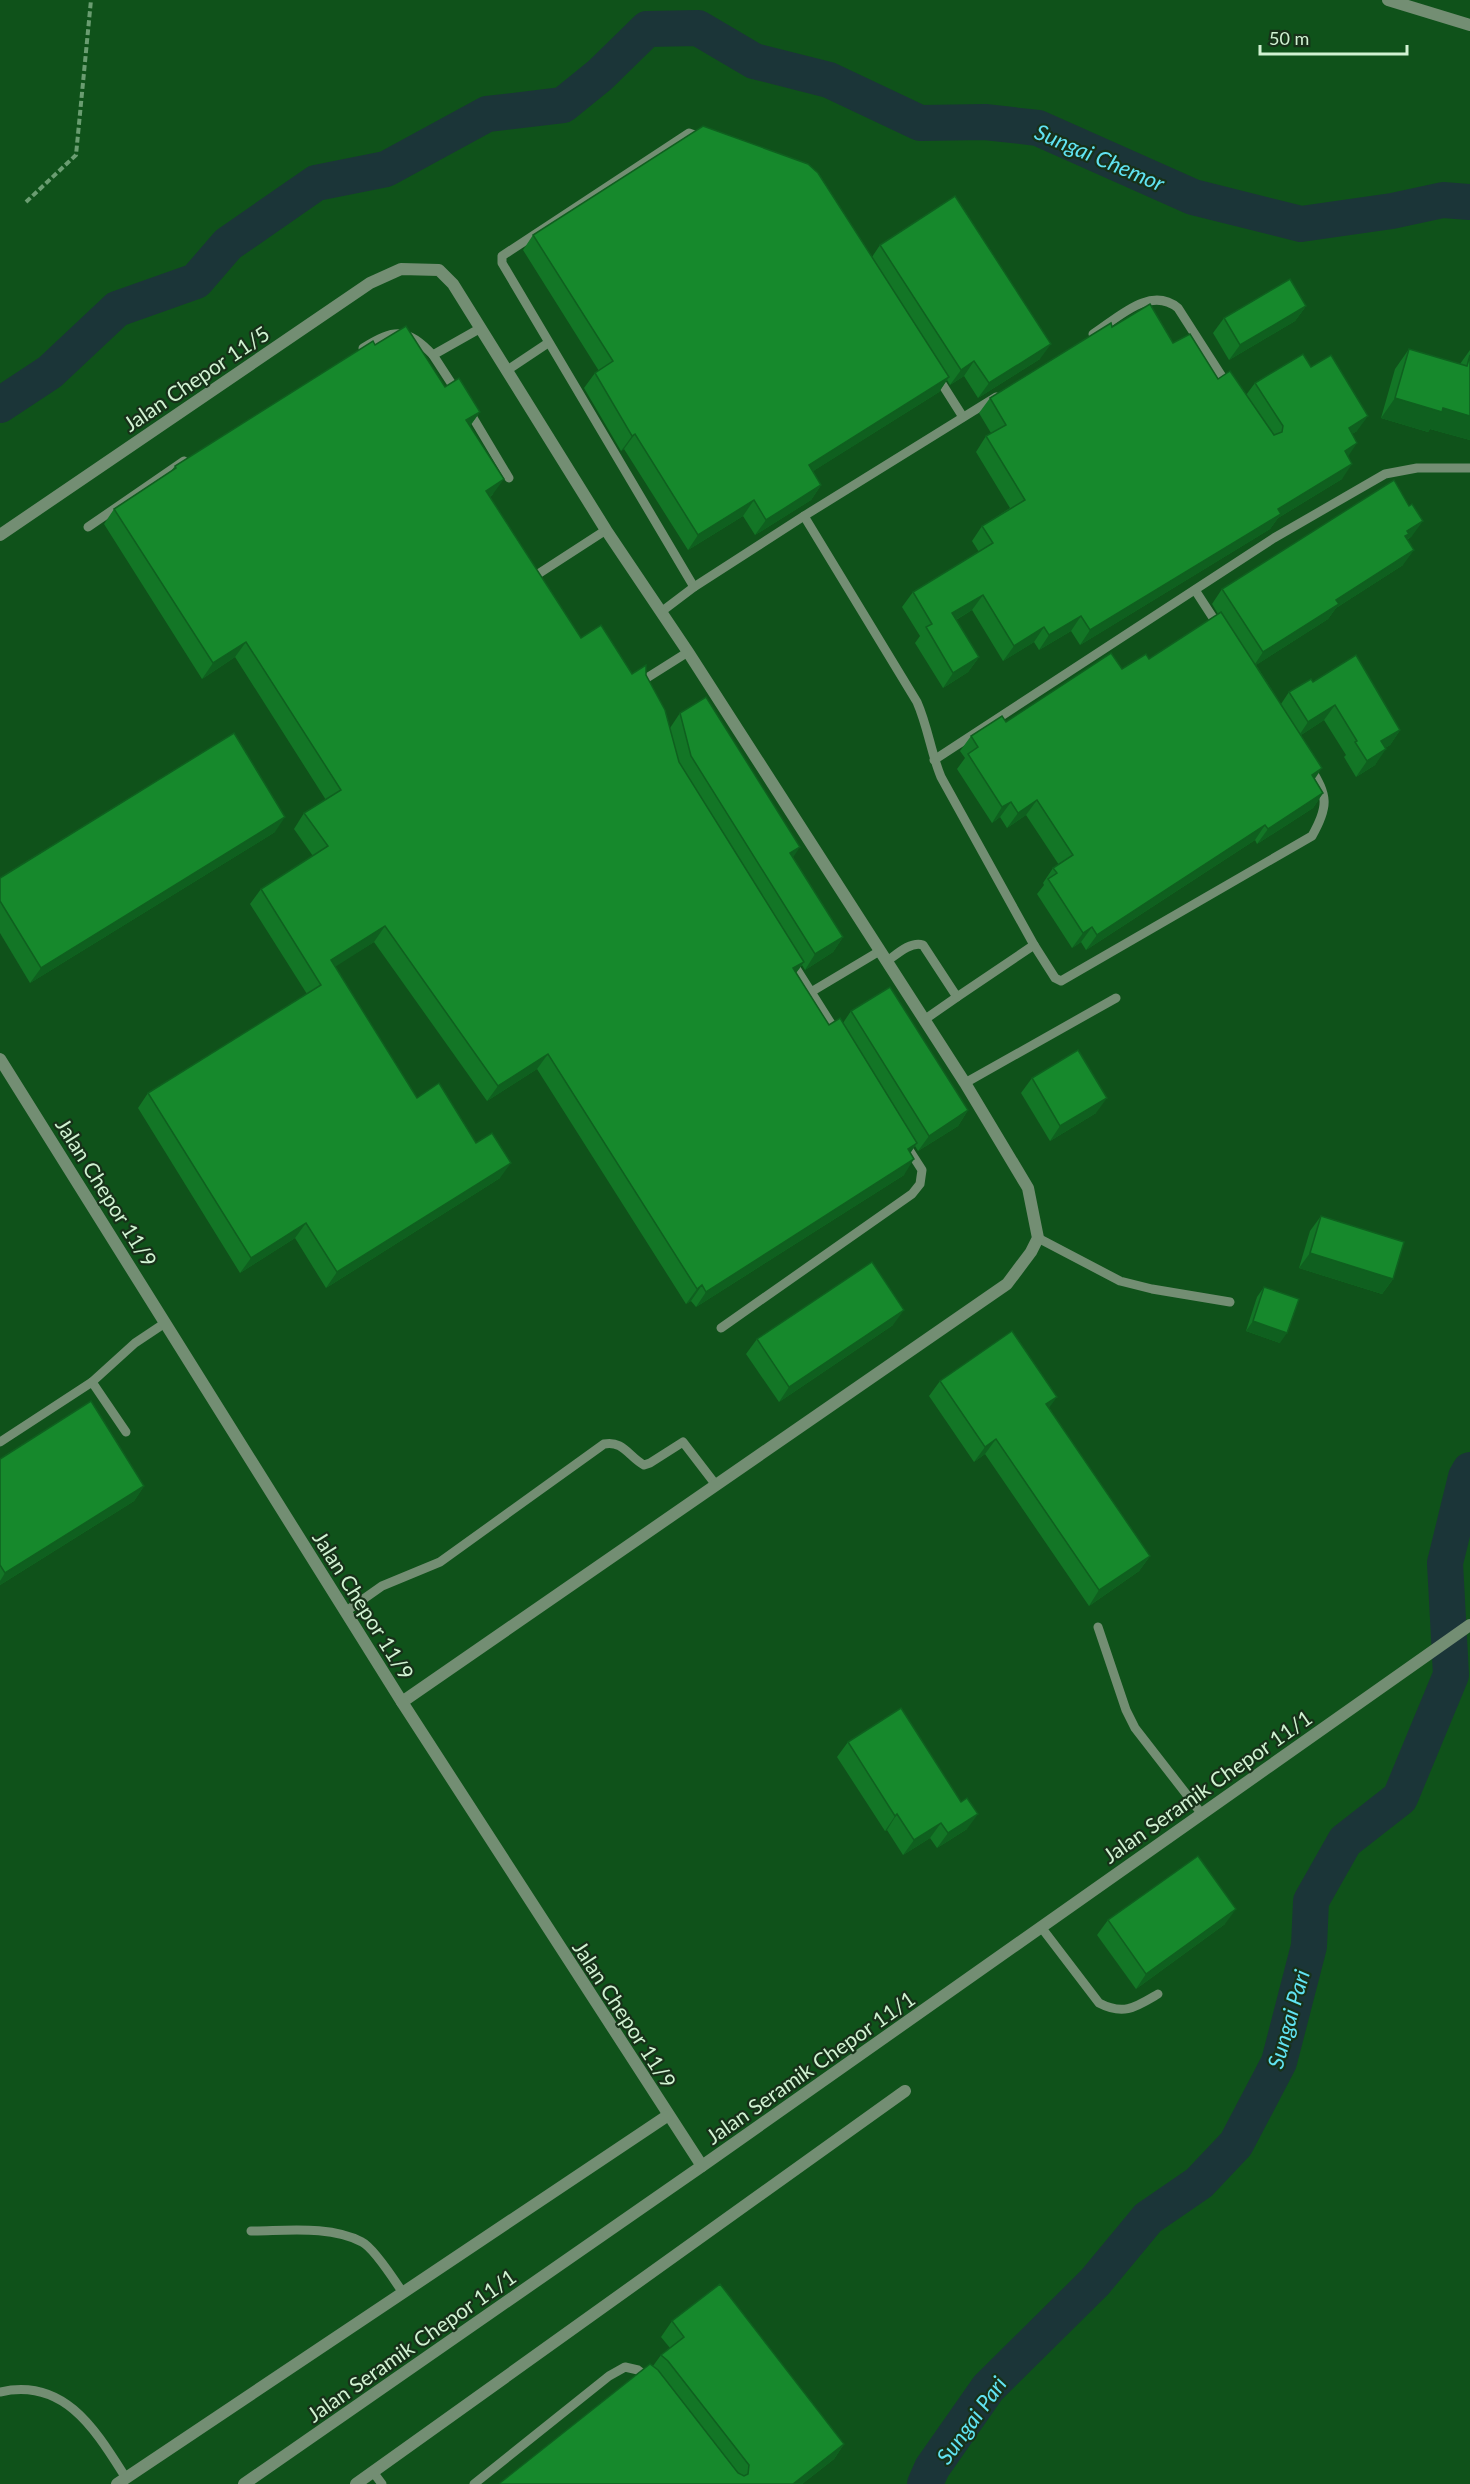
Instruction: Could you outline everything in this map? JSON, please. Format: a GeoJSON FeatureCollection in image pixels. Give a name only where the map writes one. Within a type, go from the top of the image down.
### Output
{"type":"FeatureCollection","features":[{"type":"Feature","properties":{"kind":"street"},"geometry":{"type":"LineString","coordinates":[[1388,0],[1403,2],[1470,25]]}},
{"type":"Feature","properties":{"kind":"street","name":"Jalan Chepor 11/5"},"geometry":{"type":"LineString","coordinates":[[0,535],[370,283],[401,269],[439,270],[453,284],[479,328]]}},
{"type":"Feature","properties":{"kind":"street"},"geometry":{"type":"LineString","coordinates":[[402,1702],[1007,1284],[1031,1252],[1038,1238],[1028,1188],[964,1083],[688,652],[606,530],[479,328]]}},
{"type":"Feature","properties":{"kind":"street","name":"Jalan Chepor 11/9"},"geometry":{"type":"LineString","coordinates":[[0,1059],[402,1702],[702,2166]]}},
{"type":"Feature","properties":{"kind":"street","name":"Jalan Seramik Chepor 11/1"},"geometry":{"type":"LineString","coordinates":[[244,2484],[702,2166],[1470,1625]]}},
{"type":"Feature","properties":{"kind":"street"},"geometry":{"type":"LineString","coordinates":[[356,2484],[905,2091]]}},
{"type":"Feature","properties":{"kind":"street"},"geometry":{"type":"LineString","coordinates":[[121,2481],[667,2115]]}},
{"type":"Feature","properties":{"kind":"lane"},"geometry":{"type":"LineString","coordinates":[[694,587],[548,343],[502,263],[502,256],[689,133],[711,141]]}},
{"type":"Feature","properties":{"kind":"lane"},"geometry":{"type":"LineString","coordinates":[[1087,338],[1146,300],[1156,298],[1169,301],[1178,308],[1234,396]]}},
{"type":"Feature","properties":{"kind":"lane"},"geometry":{"type":"LineString","coordinates":[[434,355],[479,328]]}},
{"type":"Feature","properties":{"kind":"lane"},"geometry":{"type":"LineString","coordinates":[[351,356],[381,338],[397,333],[418,339],[434,355],[509,478]]}},
{"type":"Feature","properties":{"kind":"lane"},"geometry":{"type":"LineString","coordinates":[[506,371],[548,343]]}},
{"type":"Feature","properties":{"kind":"lane"},"geometry":{"type":"LineString","coordinates":[[932,369],[963,417]]}},
{"type":"Feature","properties":{"kind":"lane"},"geometry":{"type":"LineString","coordinates":[[661,612],[694,587],[804,516],[1002,393]]}},
{"type":"Feature","properties":{"kind":"lane"},"geometry":{"type":"LineString","coordinates":[[88,527],[190,457]]}},
{"type":"Feature","properties":{"kind":"lane"},"geometry":{"type":"LineString","coordinates":[[934,760],[1274,538],[1385,474],[1417,468],[1470,468]]}},
{"type":"Feature","properties":{"kind":"lane"},"geometry":{"type":"LineString","coordinates":[[804,516],[917,702],[925,720],[934,760],[941,777],[1034,945],[1055,978],[1061,981],[1312,836],[1321,820],[1326,804],[1319,782],[1307,763]]}},
{"type":"Feature","properties":{"kind":"lane"},"geometry":{"type":"LineString","coordinates":[[535,576],[606,530]]}},
{"type":"Feature","properties":{"kind":"lane"},"geometry":{"type":"LineString","coordinates":[[1195,590],[1226,638]]}},
{"type":"Feature","properties":{"kind":"lane"},"geometry":{"type":"LineString","coordinates":[[643,693],[642,681],[688,652]]}},
{"type":"Feature","properties":{"kind":"lane"},"geometry":{"type":"LineString","coordinates":[[811,992],[882,957],[917,943],[923,945],[957,997]]}},
{"type":"Feature","properties":{"kind":"lane"},"geometry":{"type":"LineString","coordinates":[[924,1020],[1034,945]]}},
{"type":"Feature","properties":{"kind":"lane"},"geometry":{"type":"LineString","coordinates":[[786,952],[842,1041]]}},
{"type":"Feature","properties":{"kind":"lane"},"geometry":{"type":"LineString","coordinates":[[964,1083],[1116,998]]}},
{"type":"Feature","properties":{"kind":"lane"},"geometry":{"type":"LineString","coordinates":[[721,1328],[912,1194],[920,1184],[922,1170],[897,1131]]}},
{"type":"Feature","properties":{"kind":"lane"},"geometry":{"type":"LineString","coordinates":[[1038,1238],[1120,1281],[1152,1289],[1230,1302]]}},
{"type":"Feature","properties":{"kind":"lane"},"geometry":{"type":"LineString","coordinates":[[0,1442],[92,1382],[135,1343],[165,1323]]}},
{"type":"Feature","properties":{"kind":"lane"},"geometry":{"type":"LineString","coordinates":[[92,1382],[126,1432]]}},
{"type":"Feature","properties":{"kind":"lane"},"geometry":{"type":"LineString","coordinates":[[345,1612],[382,1586],[440,1562],[604,1444],[621,1445],[644,1465],[683,1442],[716,1485]]}},
{"type":"Feature","properties":{"kind":"lane"},"geometry":{"type":"LineString","coordinates":[[1098,1627],[1126,1710],[1135,1728],[1201,1814]]}},
{"type":"Feature","properties":{"kind":"lane"},"geometry":{"type":"LineString","coordinates":[[1041,1927],[1099,2003],[1113,2010],[1128,2010],[1158,1994]]}},
{"type":"Feature","properties":{"kind":"lane"},"geometry":{"type":"LineString","coordinates":[[251,2231],[331,2232],[363,2242],[403,2293]]}},
{"type":"Feature","properties":{"kind":"lane"},"geometry":{"type":"LineString","coordinates":[[474,2484],[609,2376],[625,2367],[638,2370],[652,2380],[659,2390]]}},
{"type":"Feature","properties":{"kind":"lane"},"geometry":{"type":"LineString","coordinates":[[0,2392],[17,2388],[55,2395],[86,2421],[121,2481]]}},
{"type":"Feature","properties":{"kind":"lane"},"geometry":{"type":"LineString","coordinates":[[373,2472],[382,2484]]}},
{"type":"Feature","properties":{"kind":"path"},"geometry":{"type":"LineString","coordinates":[[26,202],[76,155],[91,0]]}},
{"type":"Feature","properties":{"kind":"building"},"geometry":{"type":"Polygon","coordinates":[[[703,126],[808,164],[818,173],[949,377],[809,465],[821,485],[766,520],[754,500],[698,535],[635,434],[632,436],[595,373],[613,361],[533,235],[703,126]]]}},
{"type":"Feature","properties":{"kind":"building"},"geometry":{"type":"Polygon","coordinates":[[[955,196],[1051,344],[989,383],[974,361],[961,370],[880,245],[955,196]]]}},
{"type":"Feature","properties":{"kind":"building"},"geometry":{"type":"Polygon","coordinates":[[[1290,279],[1306,306],[1240,345],[1224,318],[1290,279]]]}},
{"type":"Feature","properties":{"kind":"building"},"geometry":{"type":"Polygon","coordinates":[[[1150,304],[1173,343],[1190,334],[1218,379],[1230,371],[1274,435],[1282,432],[1283,426],[1255,383],[1303,354],[1311,367],[1331,355],[1368,416],[1349,428],[1357,443],[1345,451],[1352,464],[1278,509],[1281,514],[1090,630],[1081,616],[1049,635],[1044,627],[1014,646],[983,595],[952,613],[979,657],[953,673],[926,627],[932,624],[913,592],[993,543],[982,526],[1025,500],[986,436],[1006,425],[990,398],[1111,323],[1112,327],[1150,304]]]}},
{"type":"Feature","properties":{"kind":"building"},"geometry":{"type":"Polygon","coordinates":[[[406,326],[445,387],[459,378],[480,412],[466,420],[504,479],[486,491],[581,638],[601,625],[632,674],[646,665],[646,675],[665,710],[679,762],[804,962],[793,968],[829,1025],[840,1018],[917,1143],[908,1149],[914,1159],[706,1292],[702,1285],[697,1289],[548,1054],[498,1086],[385,926],[331,960],[417,1098],[439,1083],[476,1143],[492,1133],[511,1163],[337,1272],[306,1223],[251,1258],[148,1093],[321,985],[261,889],[328,846],[304,813],[341,790],[246,642],[213,663],[114,509],[176,468],[175,466],[373,341],[375,345],[406,326]]]}},
{"type":"Feature","properties":{"kind":"building"},"geometry":{"type":"Polygon","coordinates":[[[1409,349],[1467,366],[1470,355],[1470,416],[1443,408],[1442,412],[1395,398],[1409,349]]]}},
{"type":"Feature","properties":{"kind":"building"},"geometry":{"type":"Polygon","coordinates":[[[1394,480],[1409,506],[1412,504],[1423,521],[1407,531],[1409,534],[1405,536],[1414,550],[1336,600],[1339,604],[1263,652],[1222,589],[1394,480]]]}},
{"type":"Feature","properties":{"kind":"building"},"geometry":{"type":"Polygon","coordinates":[[[1221,612],[1322,768],[1312,775],[1323,793],[1268,829],[1265,825],[1097,935],[1092,927],[1083,933],[1048,879],[1057,873],[1053,868],[1073,855],[1037,800],[1018,813],[1011,802],[1002,807],[968,754],[978,747],[971,736],[1002,716],[1006,722],[1111,653],[1122,669],[1146,654],[1149,659],[1221,612]]]}},
{"type":"Feature","properties":{"kind":"building"},"geometry":{"type":"Polygon","coordinates":[[[1356,655],[1400,730],[1381,741],[1386,749],[1367,761],[1335,705],[1308,722],[1289,692],[1311,679],[1313,682],[1356,655]]]}},
{"type":"Feature","properties":{"kind":"building"},"geometry":{"type":"Polygon","coordinates":[[[706,697],[800,847],[790,853],[843,937],[815,954],[691,756],[680,713],[706,697]]]}},
{"type":"Feature","properties":{"kind":"building"},"geometry":{"type":"Polygon","coordinates":[[[234,733],[285,817],[41,968],[0,901],[0,878],[234,733]]]}},
{"type":"Feature","properties":{"kind":"building"},"geometry":{"type":"Polygon","coordinates":[[[890,987],[968,1110],[929,1136],[851,1011],[890,987]]]}},
{"type":"Feature","properties":{"kind":"building"},"geometry":{"type":"Polygon","coordinates":[[[1078,1050],[1107,1098],[1060,1126],[1032,1078],[1078,1050]]]}},
{"type":"Feature","properties":{"kind":"building"},"geometry":{"type":"Polygon","coordinates":[[[1321,1216],[1404,1242],[1393,1279],[1310,1253],[1321,1216]]]}},
{"type":"Feature","properties":{"kind":"building"},"geometry":{"type":"Polygon","coordinates":[[[872,1262],[904,1310],[789,1387],[757,1339],[872,1262]]]}},
{"type":"Feature","properties":{"kind":"building"},"geometry":{"type":"Polygon","coordinates":[[[1264,1287],[1299,1299],[1287,1333],[1253,1321],[1264,1287]]]}},
{"type":"Feature","properties":{"kind":"building"},"geometry":{"type":"Polygon","coordinates":[[[1012,1331],[1057,1397],[1046,1404],[1150,1556],[1099,1590],[996,1439],[985,1447],[940,1381],[1012,1331]]]}},
{"type":"Feature","properties":{"kind":"building"},"geometry":{"type":"Polygon","coordinates":[[[91,1401],[144,1486],[5,1573],[0,1565],[0,1459],[91,1401]]]}},
{"type":"Feature","properties":{"kind":"building"},"geometry":{"type":"Polygon","coordinates":[[[901,1708],[961,1802],[967,1798],[978,1814],[948,1833],[941,1823],[914,1840],[897,1814],[895,1816],[848,1742],[901,1708]]]}},
{"type":"Feature","properties":{"kind":"building"},"geometry":{"type":"Polygon","coordinates":[[[1198,1856],[1236,1909],[1146,1974],[1108,1920],[1198,1856]]]}},
{"type":"Feature","properties":{"kind":"building"},"geometry":{"type":"Polygon","coordinates":[[[720,2284],[844,2444],[793,2484],[500,2483],[650,2364],[658,2370],[738,2473],[744,2476],[748,2474],[749,2465],[661,2355],[684,2337],[672,2321],[720,2284]]]}},
{"type":"Feature","properties":{"kind":"waterway","name":"Sungai Chemor"},"geometry":{"type":"LineString","coordinates":[[0,405],[50,372],[117,309],[196,281],[228,244],[316,183],[386,169],[487,114],[563,105],[600,75],[647,29],[698,28],[754,61],[829,80],[920,123],[985,122],[1038,128],[1193,197],[1301,224],[1392,211],[1443,200],[1470,202]]}},
{"type":"Feature","properties":{"kind":"waterway","name":"Sungai Pari"},"geometry":{"type":"LineString","coordinates":[[925,2484],[932,2468],[988,2388],[1095,2282],[1148,2218],[1199,2183],[1236,2144],[1279,2062],[1309,1946],[1311,1901],[1345,1841],[1400,1798],[1451,1675],[1445,1563],[1466,1477],[1470,1470]]}}]}
